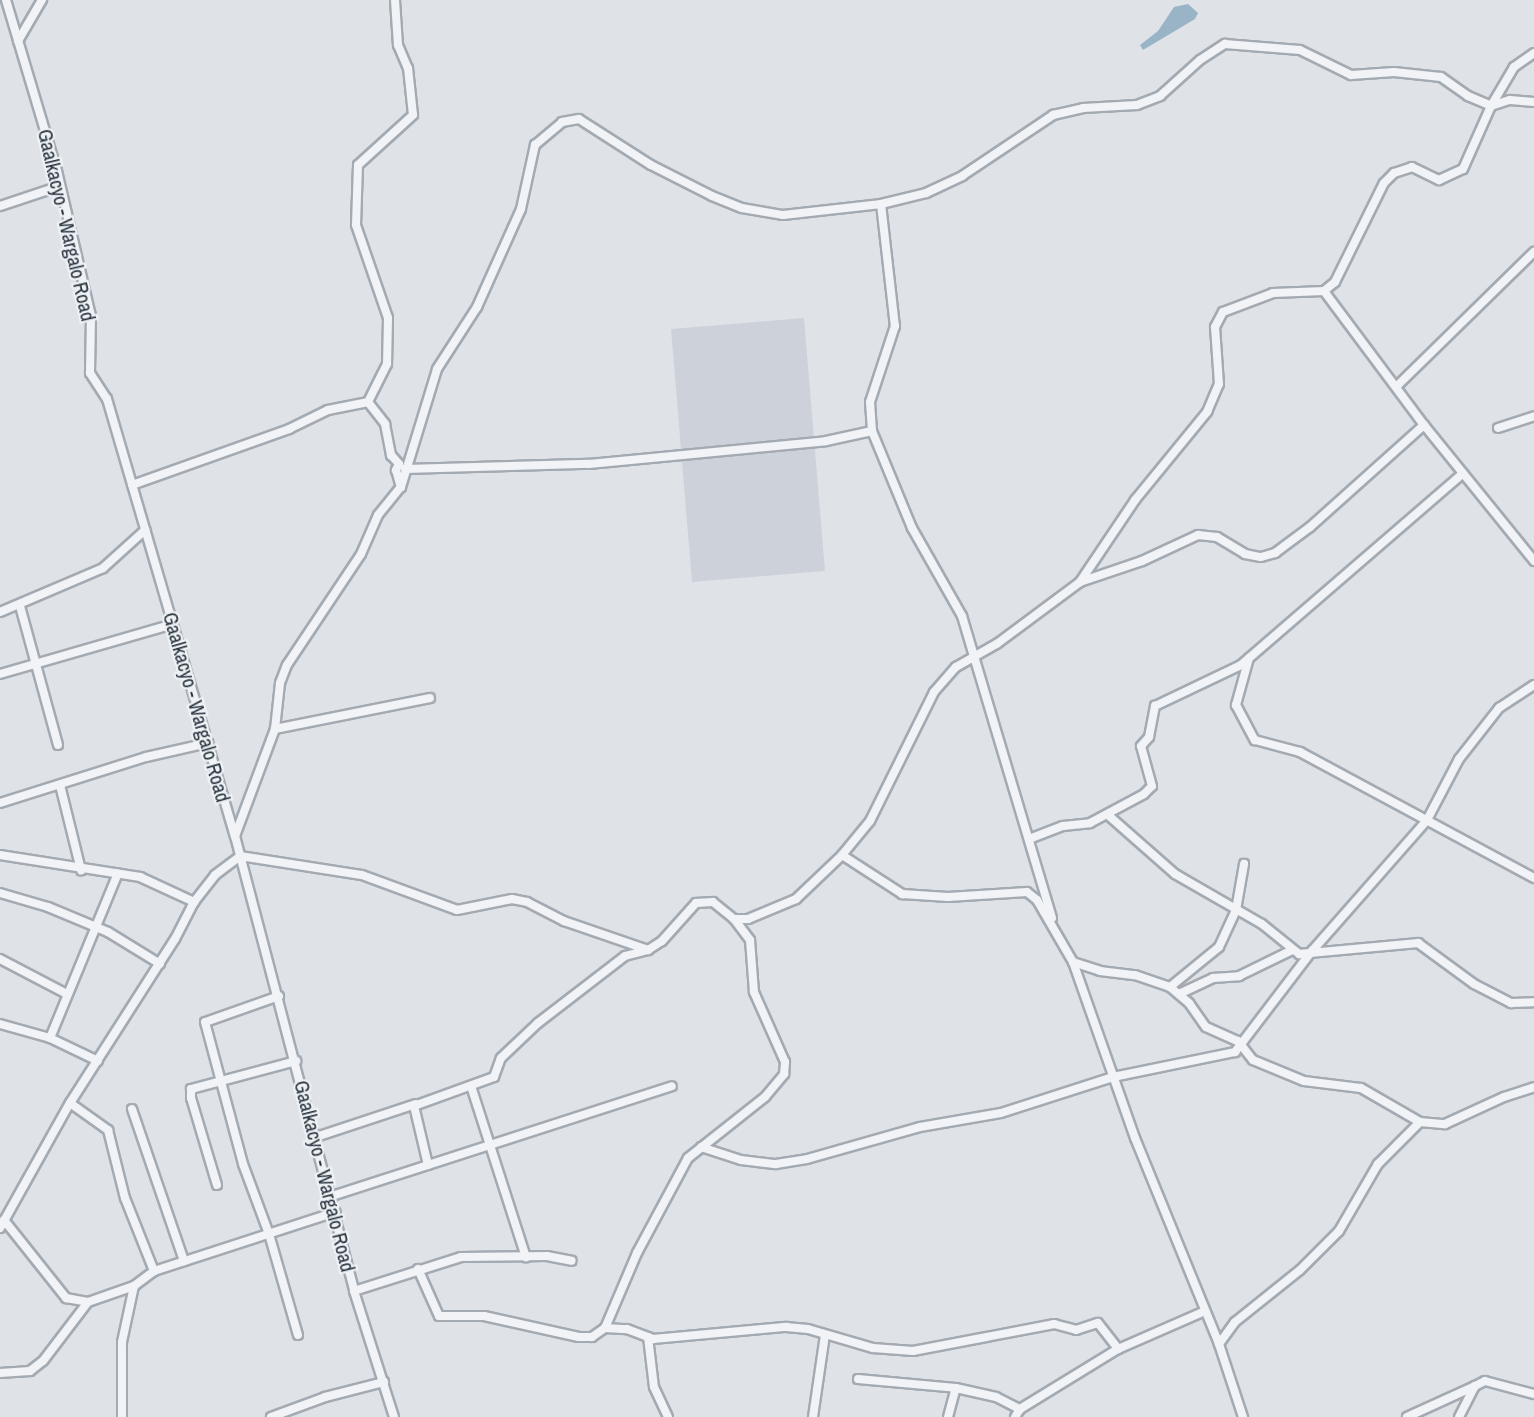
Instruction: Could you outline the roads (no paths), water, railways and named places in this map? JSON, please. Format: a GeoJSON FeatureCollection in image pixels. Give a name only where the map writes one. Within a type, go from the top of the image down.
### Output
{"type":"FeatureCollection","features":[{"type":"Feature","properties":{"kind":"street"},"geometry":{"type":"LineString","coordinates":[[18,41],[42,0]]}},
{"type":"Feature","properties":{"kind":"street"},"geometry":{"type":"LineString","coordinates":[[368,402],[387,364],[388,318],[356,225],[358,165],[413,115],[408,68],[398,45],[395,0]]}},
{"type":"Feature","properties":{"kind":"street","name":"Gaalkacyo - Wargalo Road"},"geometry":{"type":"LineString","coordinates":[[4,4],[18,41],[60,186],[90,316],[90,373],[106,399],[208,743],[279,996],[332,1196],[354,1291],[394,1417]]}},
{"type":"Feature","properties":{"kind":"street"},"geometry":{"type":"LineString","coordinates":[[235,836],[275,729],[280,683],[287,665],[362,554],[378,515],[401,488],[437,369],[477,307],[521,209],[535,145],[562,122],[579,119],[651,165],[742,208],[783,215],[881,204],[926,193],[962,176],[1053,115],[1083,108],[1137,105],[1160,96],[1200,60],[1226,44],[1300,50],[1351,75],[1394,72],[1441,77],[1468,96],[1491,106],[1510,100],[1534,102]]}},
{"type":"Feature","properties":{"kind":"street"},"geometry":{"type":"LineString","coordinates":[[1080,582],[1135,500],[1208,412],[1219,384],[1215,327],[1223,312],[1273,293],[1324,291],[1343,270],[1384,183],[1394,173],[1412,167],[1439,180],[1463,169],[1491,106],[1514,68],[1534,53]]}},
{"type":"Feature","properties":{"kind":"street"},"geometry":{"type":"LineString","coordinates":[[0,206],[60,186]]}},
{"type":"Feature","properties":{"kind":"street"},"geometry":{"type":"LineString","coordinates":[[881,204],[895,326],[870,402],[872,431],[912,528],[962,616],[1055,927]]}},
{"type":"Feature","properties":{"kind":"street"},"geometry":{"type":"LineString","coordinates":[[1397,386],[1534,252]]}},
{"type":"Feature","properties":{"kind":"street"},"geometry":{"type":"LineString","coordinates":[[1324,291],[1462,474],[1534,561]]}},
{"type":"Feature","properties":{"kind":"street"},"geometry":{"type":"LineString","coordinates":[[132,485],[289,429],[328,410],[368,402]]}},
{"type":"Feature","properties":{"kind":"street"},"geometry":{"type":"LineString","coordinates":[[368,402],[385,424],[391,455],[399,464],[396,470],[401,488]]}},
{"type":"Feature","properties":{"kind":"street"},"geometry":{"type":"LineString","coordinates":[[1498,428],[1534,416]]}},
{"type":"Feature","properties":{"kind":"street"},"geometry":{"type":"LineString","coordinates":[[734,919],[748,919],[796,898],[842,855],[870,821],[934,692],[956,667],[998,643],[1080,582],[1142,561],[1198,535],[1217,537],[1245,554],[1261,557],[1275,553],[1310,527],[1424,425]]}},
{"type":"Feature","properties":{"kind":"street"},"geometry":{"type":"LineString","coordinates":[[405,469],[589,464],[826,441],[872,431]]}},
{"type":"Feature","properties":{"kind":"street"},"geometry":{"type":"LineString","coordinates":[[1029,839],[1063,825],[1090,823],[1108,815],[1152,786],[1140,754],[1141,746],[1149,737],[1155,706],[1229,673],[1250,658],[1462,474]]}},
{"type":"Feature","properties":{"kind":"street"},"geometry":{"type":"LineString","coordinates":[[0,612],[20,606],[103,568],[145,530]]}},
{"type":"Feature","properties":{"kind":"street"},"geometry":{"type":"LineString","coordinates":[[20,606],[58,745]]}},
{"type":"Feature","properties":{"kind":"street"},"geometry":{"type":"LineString","coordinates":[[0,674],[173,624]]}},
{"type":"Feature","properties":{"kind":"street"},"geometry":{"type":"LineString","coordinates":[[1250,658],[1236,705],[1255,740],[1300,752],[1534,878]]}},
{"type":"Feature","properties":{"kind":"street"},"geometry":{"type":"LineString","coordinates":[[701,1147],[741,1160],[776,1164],[807,1159],[920,1127],[1002,1113],[1113,1077],[1235,1052],[1312,951],[1427,820],[1459,759],[1499,708],[1534,685]]}},
{"type":"Feature","properties":{"kind":"street"},"geometry":{"type":"LineString","coordinates":[[275,729],[430,698]]}},
{"type":"Feature","properties":{"kind":"street"},"geometry":{"type":"LineString","coordinates":[[0,803],[146,757],[208,743]]}},
{"type":"Feature","properties":{"kind":"street"},"geometry":{"type":"LineString","coordinates":[[60,785],[81,870]]}},
{"type":"Feature","properties":{"kind":"street"},"geometry":{"type":"LineString","coordinates":[[1108,815],[1175,874],[1194,881],[1236,910],[1262,924],[1292,950],[1305,954],[1312,951],[1354,951],[1418,943],[1474,984],[1510,1002],[1534,1002]]}},
{"type":"Feature","properties":{"kind":"street"},"geometry":{"type":"LineString","coordinates":[[0,855],[140,878],[194,902]]}},
{"type":"Feature","properties":{"kind":"street"},"geometry":{"type":"LineString","coordinates":[[842,855],[902,894],[948,897],[1027,892],[1037,900],[1055,927],[1073,962],[1113,1077],[1218,1344],[1243,1417]]}},
{"type":"Feature","properties":{"kind":"street"},"geometry":{"type":"LineString","coordinates":[[336,1212],[154,1271],[134,1286],[88,1302],[66,1298],[2,1224],[70,1102],[99,1061],[160,964],[194,902],[215,875],[240,856],[362,875],[457,910],[512,899],[527,902],[564,921],[648,950]]}},
{"type":"Feature","properties":{"kind":"street"},"geometry":{"type":"LineString","coordinates":[[1170,987],[1219,947],[1236,910],[1244,864]]}},
{"type":"Feature","properties":{"kind":"street"},"geometry":{"type":"LineString","coordinates":[[50,1038],[118,873]]}},
{"type":"Feature","properties":{"kind":"street"},"geometry":{"type":"LineString","coordinates":[[0,893],[48,907],[95,927],[160,964]]}},
{"type":"Feature","properties":{"kind":"street"},"geometry":{"type":"LineString","coordinates":[[316,1137],[494,1077],[505,1054],[609,967],[625,956],[648,950],[696,903],[713,902],[734,919],[750,940],[754,992],[784,1062],[784,1074],[765,1097],[688,1158],[605,1328],[592,1337],[586,1337],[484,1316],[444,1318],[435,1312],[418,1269]]}},
{"type":"Feature","properties":{"kind":"street"},"geometry":{"type":"LineString","coordinates":[[1179,994],[1213,978],[1239,976],[1292,950]]}},
{"type":"Feature","properties":{"kind":"street"},"geometry":{"type":"LineString","coordinates":[[0,959],[67,994]]}},
{"type":"Feature","properties":{"kind":"street"},"geometry":{"type":"LineString","coordinates":[[1073,962],[1100,971],[1135,975],[1170,987],[1179,994],[1206,1027],[1216,1028],[1239,1044],[1253,1060],[1304,1081],[1361,1088],[1420,1122],[1445,1124],[1504,1096],[1534,1088]]}},
{"type":"Feature","properties":{"kind":"street"},"geometry":{"type":"LineString","coordinates":[[279,996],[206,1020],[243,1164],[269,1234],[298,1335]]}},
{"type":"Feature","properties":{"kind":"street"},"geometry":{"type":"LineString","coordinates":[[0,1024],[50,1038],[99,1061]]}},
{"type":"Feature","properties":{"kind":"street"},"geometry":{"type":"LineString","coordinates":[[217,1185],[191,1098],[191,1089],[296,1061]]}},
{"type":"Feature","properties":{"kind":"street"},"geometry":{"type":"LineString","coordinates":[[471,1086],[526,1257]]}},
{"type":"Feature","properties":{"kind":"street"},"geometry":{"type":"LineString","coordinates":[[332,1196],[672,1086]]}},
{"type":"Feature","properties":{"kind":"street"},"geometry":{"type":"LineString","coordinates":[[70,1102],[108,1130],[125,1198],[154,1271]]}},
{"type":"Feature","properties":{"kind":"street"},"geometry":{"type":"LineString","coordinates":[[419,1103],[413,1110],[428,1164]]}},
{"type":"Feature","properties":{"kind":"street"},"geometry":{"type":"LineString","coordinates":[[132,1109],[184,1261]]}},
{"type":"Feature","properties":{"kind":"street"},"geometry":{"type":"LineString","coordinates":[[1218,1344],[1235,1322],[1274,1293],[1339,1231],[1378,1164],[1420,1122]]}},
{"type":"Feature","properties":{"kind":"street"},"geometry":{"type":"LineString","coordinates":[[354,1291],[461,1257],[526,1257],[572,1261]]}},
{"type":"Feature","properties":{"kind":"street"},"geometry":{"type":"LineString","coordinates":[[122,1417],[122,1342],[134,1286]]}},
{"type":"Feature","properties":{"kind":"street"},"geometry":{"type":"LineString","coordinates":[[0,1373],[30,1371],[43,1361],[88,1302]]}},
{"type":"Feature","properties":{"kind":"street"},"geometry":{"type":"LineString","coordinates":[[858,1379],[956,1388],[996,1397],[1018,1413],[1118,1349],[1205,1311]]}},
{"type":"Feature","properties":{"kind":"street"},"geometry":{"type":"LineString","coordinates":[[605,1328],[627,1329],[648,1337],[786,1327],[873,1348],[913,1351],[1054,1324],[1076,1330],[1098,1323],[1118,1349]]}},
{"type":"Feature","properties":{"kind":"street"},"geometry":{"type":"LineString","coordinates":[[813,1417],[825,1335]]}},
{"type":"Feature","properties":{"kind":"street"},"geometry":{"type":"LineString","coordinates":[[648,1337],[654,1387],[668,1417]]}},
{"type":"Feature","properties":{"kind":"street"},"geometry":{"type":"LineString","coordinates":[[1407,1417],[1475,1386],[1495,1381],[1534,1394]]}},
{"type":"Feature","properties":{"kind":"street"},"geometry":{"type":"LineString","coordinates":[[271,1417],[325,1397],[384,1382]]}},
{"type":"Feature","properties":{"kind":"street"},"geometry":{"type":"LineString","coordinates":[[1459,1417],[1475,1386]]}},
{"type":"Feature","properties":{"kind":"street"},"geometry":{"type":"LineString","coordinates":[[948,1417],[956,1388]]}},
{"type":"Feature","properties":{"kind":"water"},"geometry":{"type":"Polygon","coordinates":[[[1188,4],[1198,13],[1195,19],[1143,50],[1140,45],[1158,31],[1174,7],[1188,4]]]}}]}
